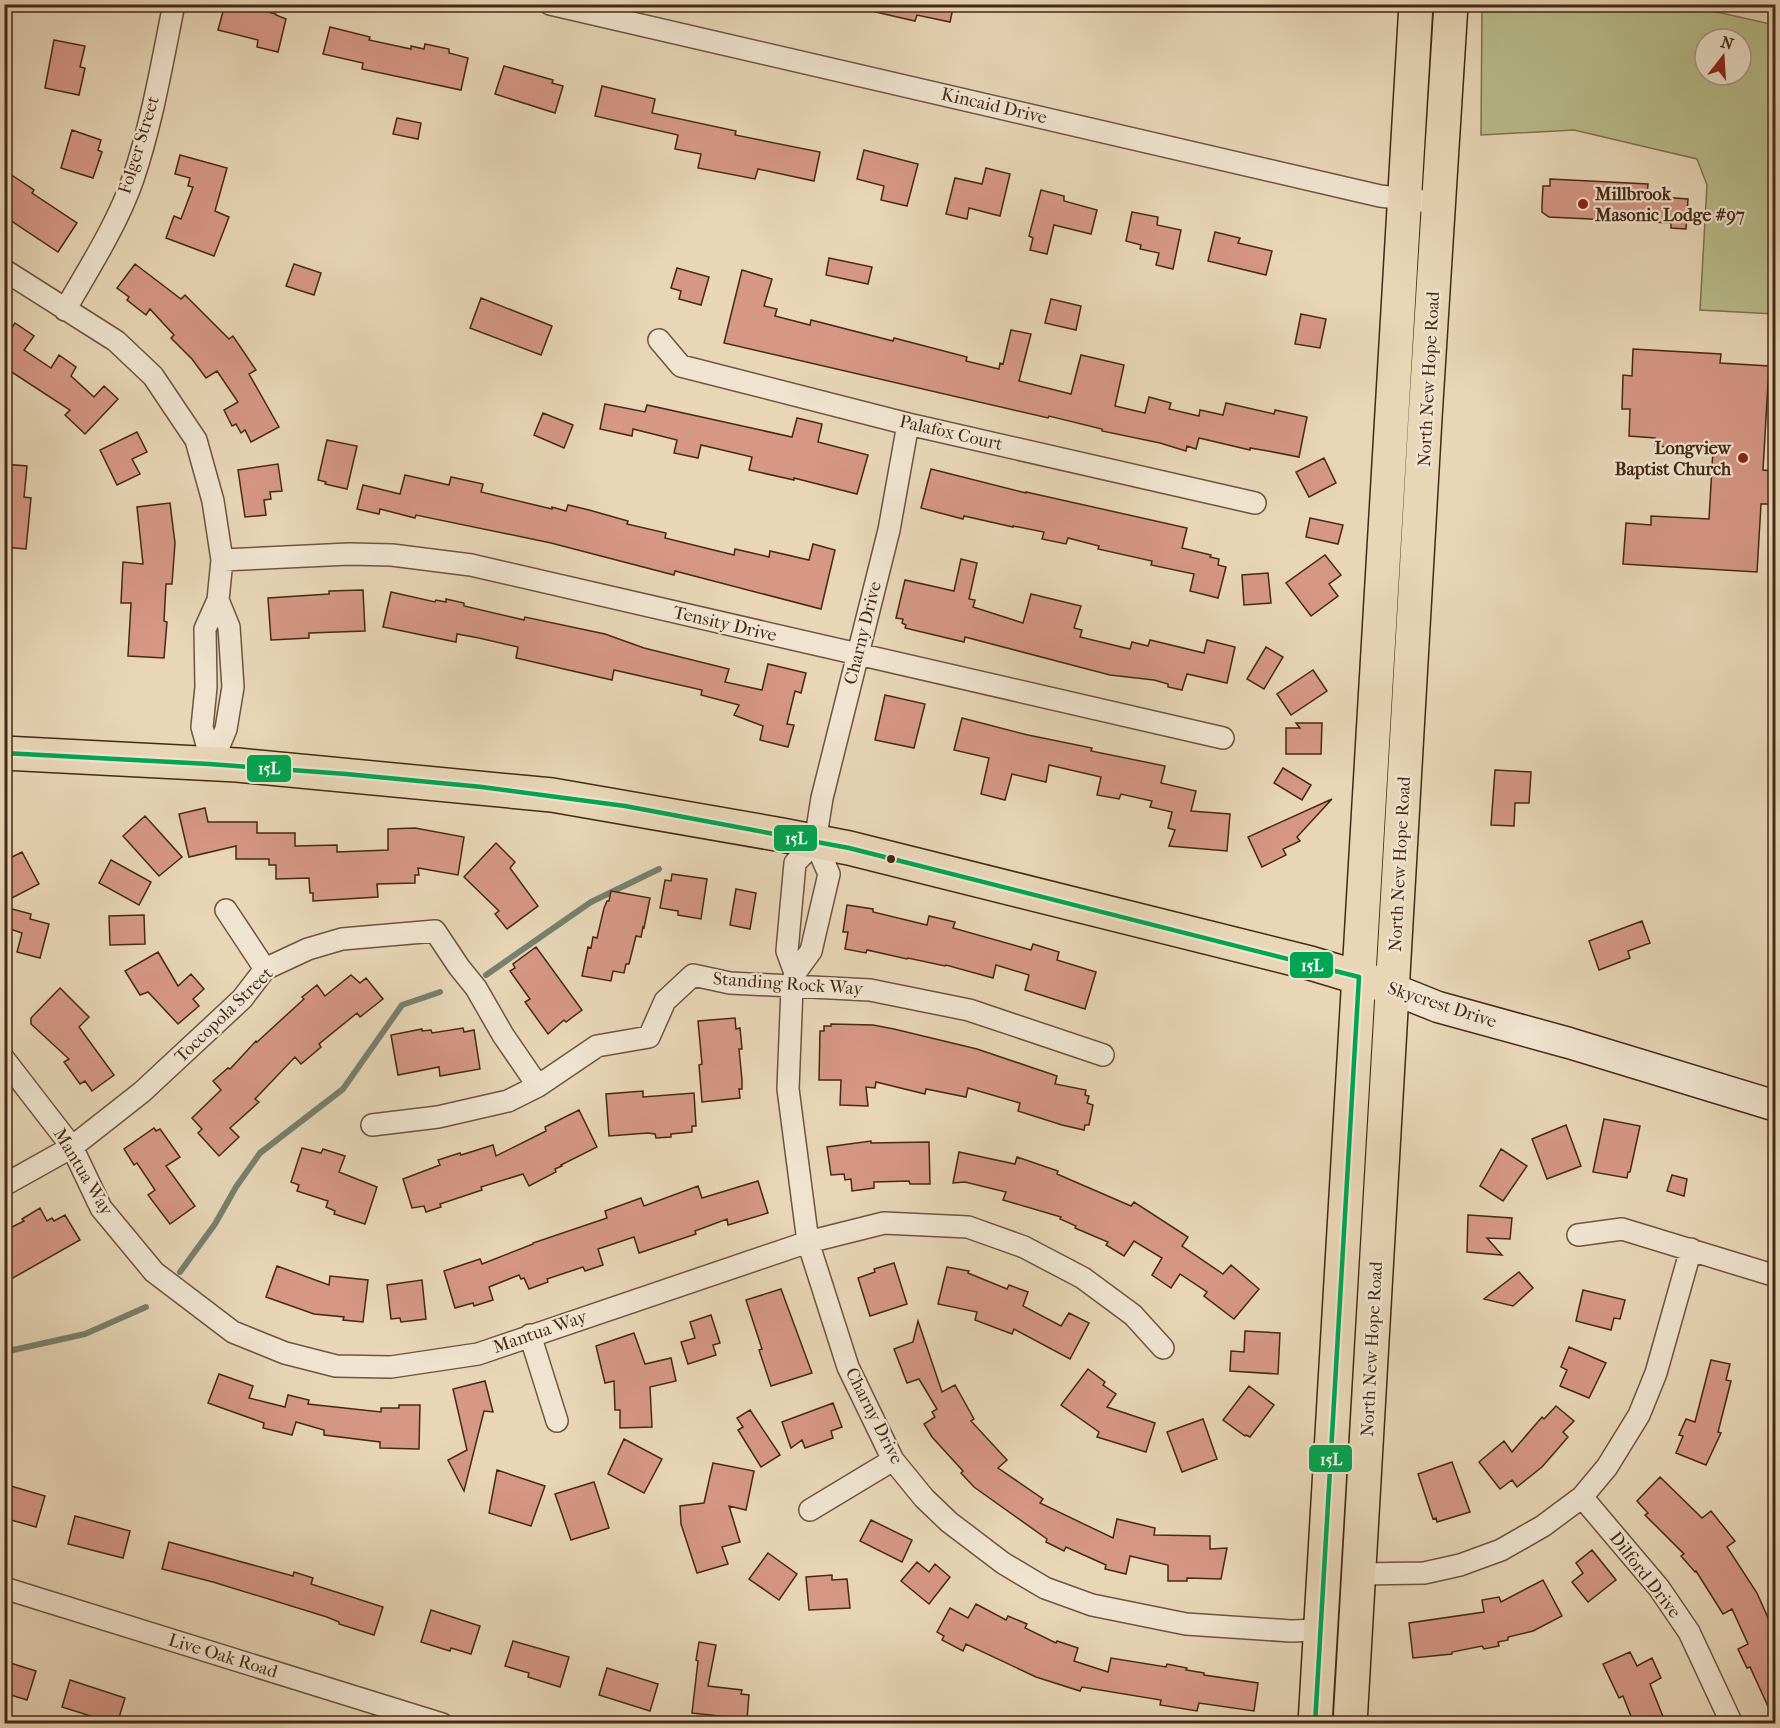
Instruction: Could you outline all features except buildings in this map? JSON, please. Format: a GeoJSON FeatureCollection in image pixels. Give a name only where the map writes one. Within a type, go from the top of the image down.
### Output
{"type":"FeatureCollection","features":[{"type":"Feature","properties":{"kind":"main road","name":"North New Hope Road"},"geometry":{"type":"LineString","coordinates":[[1315,1724],[1416,4]]}},
{"type":"Feature","properties":{"kind":"main road","name":"North New Hope Road"},"geometry":{"type":"LineString","coordinates":[[1350,1724],[1451,4]]}},
{"type":"Feature","properties":{"kind":"main road","name":"Skycrest Drive"},"geometry":{"type":"LineString","coordinates":[[4,753],[212,763],[552,795],[782,835],[883,857],[1359,977],[1393,989]]}},
{"type":"Feature","properties":{"kind":"street","name":"Folger Street"},"geometry":{"type":"LineString","coordinates":[[65,310],[109,230],[132,181],[148,128],[174,4]]}},
{"type":"Feature","properties":{"kind":"street","name":"Kincaid Drive"},"geometry":{"type":"LineString","coordinates":[[550,4],[1380,196],[1439,203]]}},
{"type":"Feature","properties":{"kind":"street"},"geometry":{"type":"LineString","coordinates":[[4,270],[116,341],[153,376],[183,417],[196,440],[213,501],[222,560],[218,600],[229,627],[233,687],[226,729],[212,763]]}},
{"type":"Feature","properties":{"kind":"street","name":"Palafox Court"},"geometry":{"type":"LineString","coordinates":[[659,340],[681,366],[908,424],[1255,503]]}},
{"type":"Feature","properties":{"kind":"street","name":"Charny Drive"},"geometry":{"type":"LineString","coordinates":[[908,424],[888,530],[822,798],[815,842],[795,863],[787,951],[794,980],[788,1089],[808,1242],[848,1367],[893,1460],[924,1498],[949,1522],[1003,1563],[1045,1588],[1092,1605],[1186,1624],[1291,1631],[1320,1630]]}},
{"type":"Feature","properties":{"kind":"street","name":"Tensity Drive"},"geometry":{"type":"LineString","coordinates":[[222,560],[349,554],[392,555],[437,560],[544,582],[1223,738]]}},
{"type":"Feature","properties":{"kind":"street"},"geometry":{"type":"LineString","coordinates":[[794,980],[811,951],[829,874],[815,842]]}},
{"type":"Feature","properties":{"kind":"street"},"geometry":{"type":"LineString","coordinates":[[226,910],[265,969]]}},
{"type":"Feature","properties":{"kind":"street","name":"Toccopola Street"},"geometry":{"type":"LineString","coordinates":[[4,1185],[72,1148],[142,1092],[242,999],[265,969],[308,949],[342,939],[435,931],[476,988],[503,1035],[538,1086]]}},
{"type":"Feature","properties":{"kind":"street","name":"Standing Rock Way"},"geometry":{"type":"LineString","coordinates":[[372,1125],[438,1117],[508,1101],[538,1086],[597,1046],[649,1038],[665,1001],[693,975],[730,983],[794,980],[870,990],[969,1010],[1103,1055]]}},
{"type":"Feature","properties":{"kind":"street","name":"Skycrest Drive"},"geometry":{"type":"LineString","coordinates":[[1393,989],[1438,1007],[1774,1099]]}},
{"type":"Feature","properties":{"kind":"street","name":"Mantua Way"},"geometry":{"type":"LineString","coordinates":[[4,1059],[72,1148],[101,1208],[154,1272],[233,1332],[285,1353],[336,1365],[391,1366],[478,1354],[808,1242],[884,1223],[968,1227],[1024,1247],[1083,1278],[1133,1315],[1163,1348]]}},
{"type":"Feature","properties":{"kind":"street"},"geometry":{"type":"LineString","coordinates":[[1578,1234],[1622,1228],[1776,1276]]}},
{"type":"Feature","properties":{"kind":"street"},"geometry":{"type":"LineString","coordinates":[[1358,1574],[1424,1573],[1460,1565],[1509,1545],[1543,1526],[1582,1497],[1607,1467],[1639,1414],[1656,1373],[1690,1249]]}},
{"type":"Feature","properties":{"kind":"street"},"geometry":{"type":"LineString","coordinates":[[530,1335],[557,1421]]}},
{"type":"Feature","properties":{"kind":"street"},"geometry":{"type":"LineString","coordinates":[[810,1510],[893,1460]]}},
{"type":"Feature","properties":{"kind":"street","name":"Dilford Drive"},"geometry":{"type":"LineString","coordinates":[[1582,1497],[1659,1588],[1689,1632],[1732,1724]]}},
{"type":"Feature","properties":{"kind":"street","name":"Live Oak Road"},"geometry":{"type":"LineString","coordinates":[[4,1588],[442,1724]]}},
{"type":"Feature","properties":{"kind":"green space"},"geometry":{"type":"Polygon","coordinates":[[[1482,5],[1686,5],[1775,25],[1775,314],[1700,310],[1707,185],[1697,159],[1574,130],[1481,135],[1482,5]]]}},
{"type":"Feature","properties":{"kind":"waterway"},"geometry":{"type":"LineString","coordinates":[[486,975],[591,902],[659,869]]}},
{"type":"Feature","properties":{"kind":"waterway"},"geometry":{"type":"LineString","coordinates":[[180,1272],[215,1224],[236,1187],[260,1153],[343,1089],[402,1005],[440,992]]}},
{"type":"Feature","properties":{"kind":"waterway"},"geometry":{"type":"LineString","coordinates":[[4,1352],[85,1334],[146,1307]]}},
{"type":"Feature","properties":{"kind":"transit line","name":"15L"},"geometry":{"type":"LineString","coordinates":[[4,753],[346,774],[482,787],[625,806],[849,848],[1359,977],[1315,1724]]}},
{"type":"Feature","properties":{"kind":"place","name":"Millbrook Masonic Lodge #97"},"geometry":{"type":"Point","coordinates":[1583,204]}},
{"type":"Feature","properties":{"kind":"place","name":"Longview Baptist Church"},"geometry":{"type":"Point","coordinates":[1743,458]}}]}
